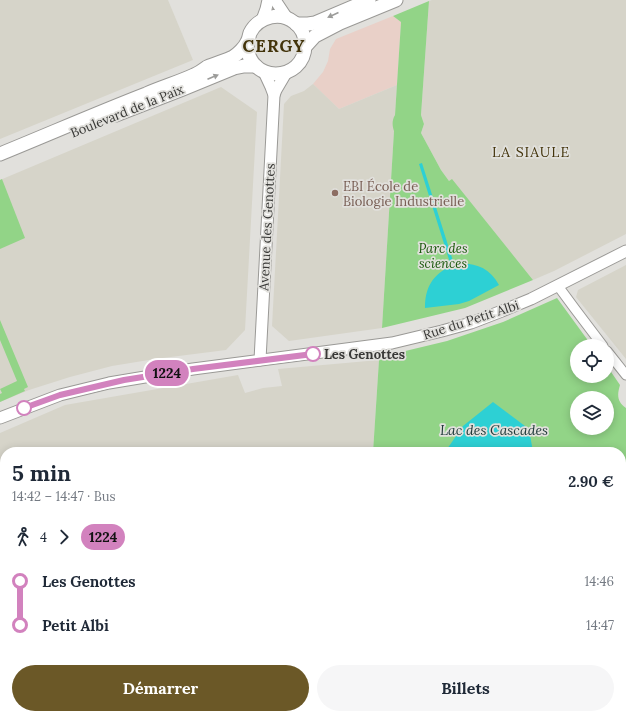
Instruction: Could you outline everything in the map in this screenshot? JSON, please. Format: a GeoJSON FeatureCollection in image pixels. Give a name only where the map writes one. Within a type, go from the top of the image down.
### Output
{"type":"FeatureCollection","features":[{"type":"Feature","properties":{"kind":"main road"},"geometry":{"type":"LineString","coordinates":[[292,21],[303,33],[305,40],[303,56],[299,63],[293,69],[277,74],[260,69],[249,55],[247,42],[252,29],[262,20],[272,16],[280,16],[292,21],[308,24],[315,23],[369,0]]}},
{"type":"Feature","properties":{"kind":"main road"},"geometry":{"type":"LineString","coordinates":[[305,47],[315,36],[340,23],[396,0]]}},
{"type":"Feature","properties":{"kind":"main road","name":"Boulevard de la Paix"},"geometry":{"type":"LineString","coordinates":[[0,154],[195,75],[206,68],[234,56],[247,42]]}},
{"type":"Feature","properties":{"kind":"main road","name":"Boulevard de la Paix"},"geometry":{"type":"LineString","coordinates":[[0,163],[234,68],[244,66],[260,69]]}},
{"type":"Feature","properties":{"kind":"street"},"geometry":{"type":"LineString","coordinates":[[262,20],[268,0]]}},
{"type":"Feature","properties":{"kind":"street"},"geometry":{"type":"LineString","coordinates":[[275,0],[292,21]]}},
{"type":"Feature","properties":{"kind":"street","name":"Avenue des Genottes"},"geometry":{"type":"LineString","coordinates":[[260,69],[274,95]]}},
{"type":"Feature","properties":{"kind":"street","name":"Avenue des Genottes"},"geometry":{"type":"LineString","coordinates":[[260,360],[274,95],[286,72]]}},
{"type":"Feature","properties":{"kind":"street","name":"Rue du Petit Albi"},"geometry":{"type":"LineString","coordinates":[[0,418],[60,395],[109,383],[193,369],[392,343],[420,336],[496,314],[558,286],[626,251]]}},
{"type":"Feature","properties":{"kind":"street"},"geometry":{"type":"LineString","coordinates":[[558,286],[598,339]]}},
{"type":"Feature","properties":{"kind":"street"},"geometry":{"type":"LineString","coordinates":[[614,360],[626,375]]}},
{"type":"Feature","properties":{"kind":"shaded area"},"geometry":{"type":"Polygon","coordinates":[[[0,0],[168,0],[193,60],[0,139],[0,0]]]}},
{"type":"Feature","properties":{"kind":"shaded area"},"geometry":{"type":"Polygon","coordinates":[[[626,0],[626,234],[554,271],[533,280],[452,180],[449,181],[441,170],[421,133],[424,124],[421,115],[429,1],[626,0]]]}},
{"type":"Feature","properties":{"kind":"shaded area"},"geometry":{"type":"Polygon","coordinates":[[[393,16],[401,22],[397,85],[339,109],[313,84],[323,72],[328,61],[330,49],[336,39],[393,16]]]}},
{"type":"Feature","properties":{"kind":"shaded area","name":"EBI École de Biologie Industrielle"},"geometry":{"type":"Polygon","coordinates":[[[313,84],[339,109],[397,85],[382,328],[289,341],[272,326],[284,104],[291,96],[304,91],[313,84]]]}},
{"type":"Feature","properties":{"kind":"shaded area"},"geometry":{"type":"Polygon","coordinates":[[[221,87],[257,112],[245,330],[226,350],[112,366],[29,390],[0,402],[0,180],[221,87]]]}},
{"type":"Feature","properties":{"kind":"shaded area"},"geometry":{"type":"Polygon","coordinates":[[[626,265],[626,359],[614,344],[614,339],[610,339],[576,297],[578,290],[626,265]]]}},
{"type":"Feature","properties":{"kind":"shaded area"},"geometry":{"type":"Polygon","coordinates":[[[379,360],[373,447],[0,447],[0,433],[65,405],[238,375],[245,393],[263,388],[282,386],[278,369],[379,360]]]}},
{"type":"Feature","properties":{"kind":"green space","name":"Parc des sciences"},"geometry":{"type":"Polygon","coordinates":[[[429,1],[421,115],[424,124],[421,133],[441,170],[449,181],[452,179],[533,280],[465,308],[382,328],[394,131],[393,119],[395,115],[401,22],[393,16],[429,1]]]}},
{"type":"Feature","properties":{"kind":"green space"},"geometry":{"type":"Polygon","coordinates":[[[2,179],[25,238],[0,249],[0,180],[2,179]]]}},
{"type":"Feature","properties":{"kind":"green space"},"geometry":{"type":"Polygon","coordinates":[[[557,298],[587,339],[570,339],[570,383],[614,383],[614,376],[620,385],[618,392],[619,401],[626,408],[626,447],[373,447],[379,360],[397,353],[447,341],[503,322],[557,298]]]}},
{"type":"Feature","properties":{"kind":"green space"},"geometry":{"type":"Polygon","coordinates":[[[0,320],[28,387],[24,389],[25,391],[0,402],[0,394],[2,393],[0,389],[17,381],[0,340],[0,320]]]}},
{"type":"Feature","properties":{"kind":"water"},"geometry":{"type":"Polygon","coordinates":[[[422,163],[454,264],[468,264],[480,267],[491,274],[499,285],[469,301],[459,304],[425,308],[426,294],[434,278],[451,266],[419,164],[422,163]]]}},
{"type":"Feature","properties":{"kind":"water","name":"Lac des Cascades"},"geometry":{"type":"Polygon","coordinates":[[[493,402],[529,429],[532,447],[448,447],[463,426],[493,402]]]}},
{"type":"Feature","properties":{"kind":"bus line","name":"1224"},"geometry":{"type":"LineString","coordinates":[[24,408],[60,395],[124,380],[193,369],[313,354]]}},
{"type":"Feature","properties":{"kind":"place","name":"EBI École de Biologie Industrielle"},"geometry":{"type":"Point","coordinates":[335,193]}},
{"type":"Feature","properties":{"kind":"place","name":"Les Genottes"},"geometry":{"type":"Point","coordinates":[313,354]}},
{"type":"Feature","properties":{"kind":"district","name":"CERGY"},"geometry":{"type":"Point","coordinates":[274,46]}},
{"type":"Feature","properties":{"kind":"district","name":"LA SIAULE"},"geometry":{"type":"Point","coordinates":[531,152]}}]}
